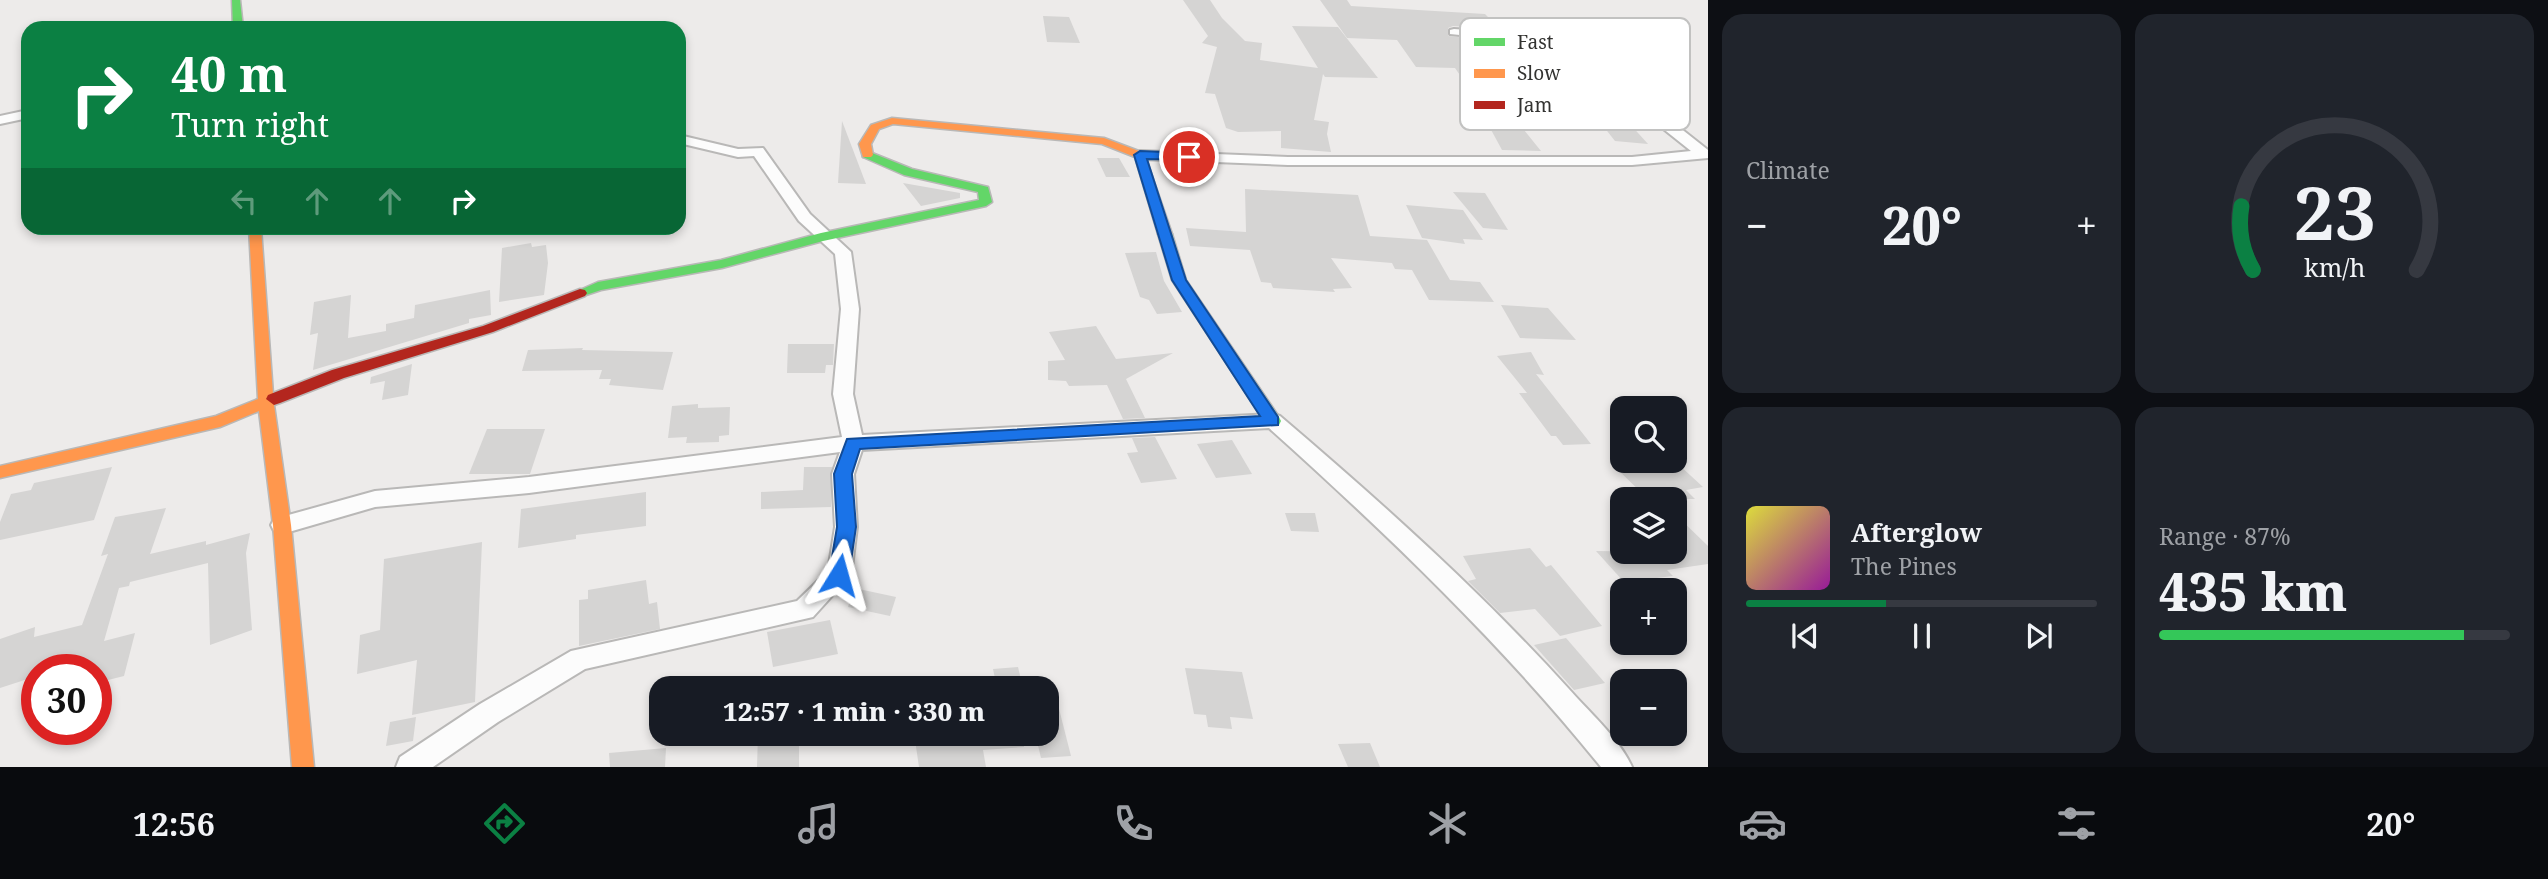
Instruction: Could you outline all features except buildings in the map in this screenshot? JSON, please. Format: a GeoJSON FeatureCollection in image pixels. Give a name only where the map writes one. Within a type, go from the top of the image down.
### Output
{"type":"FeatureCollection","features":[{"type":"Feature","properties":{"kind":"street"},"geometry":{"type":"LineString","coordinates":[[236,0],[238,21]]}},
{"type":"Feature","properties":{"kind":"street"},"geometry":{"type":"LineString","coordinates":[[1454,32],[1460,33]]}},
{"type":"Feature","properties":{"kind":"street"},"geometry":{"type":"LineString","coordinates":[[0,120],[21,116]]}},
{"type":"Feature","properties":{"kind":"street"},"geometry":{"type":"LineString","coordinates":[[0,472],[220,421],[338,374],[488,329],[598,286],[722,264],[821,237],[986,202],[984,190],[968,184],[908,172],[867,158],[865,144],[875,127],[892,121],[1104,141],[1140,155],[1288,161],[1632,161],[1706,154]]}},
{"type":"Feature","properties":{"kind":"street"},"geometry":{"type":"LineString","coordinates":[[1675,130],[1706,154]]}},
{"type":"Feature","properties":{"kind":"street"},"geometry":{"type":"LineString","coordinates":[[410,767],[489,713],[580,659],[804,610],[839,575],[846,527],[843,474],[853,443],[843,394],[850,309],[843,252],[821,237],[799,214],[758,151],[738,153],[686,141]]}},
{"type":"Feature","properties":{"kind":"street"},"geometry":{"type":"LineString","coordinates":[[1140,155],[1179,280],[1272,421],[1373,508],[1572,708],[1618,767]]}},
{"type":"Feature","properties":{"kind":"street"},"geometry":{"type":"LineString","coordinates":[[256,235],[266,402],[282,525],[303,767]]}},
{"type":"Feature","properties":{"kind":"street"},"geometry":{"type":"LineString","coordinates":[[282,525],[374,499],[529,485],[853,443],[1272,421]]}},
{"type":"Feature","properties":{"kind":"traffic: fast"},"geometry":{"type":"LineString","coordinates":[[236,0],[238,21]]}},
{"type":"Feature","properties":{"kind":"traffic: fast"},"geometry":{"type":"LineString","coordinates":[[580,293],[598,286],[722,264],[821,237],[986,202],[984,190],[908,172],[867,155]]}},
{"type":"Feature","properties":{"kind":"traffic: fast"},"geometry":{"type":"LineString","coordinates":[[1165,234],[1179,280],[1273,421]]}},
{"type":"Feature","properties":{"kind":"traffic: slow"},"geometry":{"type":"LineString","coordinates":[[867,155],[865,144],[875,127],[892,121],[1104,141],[1140,155],[1165,234]]}},
{"type":"Feature","properties":{"kind":"traffic: slow"},"geometry":{"type":"LineString","coordinates":[[255,235],[266,402],[282,525],[303,767]]}},
{"type":"Feature","properties":{"kind":"traffic: slow"},"geometry":{"type":"LineString","coordinates":[[0,472],[220,421],[274,399]]}},
{"type":"Feature","properties":{"kind":"traffic: jam"},"geometry":{"type":"LineString","coordinates":[[274,399],[338,374],[488,329],[580,293]]}},
{"type":"Feature","properties":{"kind":"route"},"geometry":{"type":"LineString","coordinates":[[839,575],[846,527],[843,474],[853,443],[1272,421],[1179,280],[1140,155],[1189,157]]}}]}
